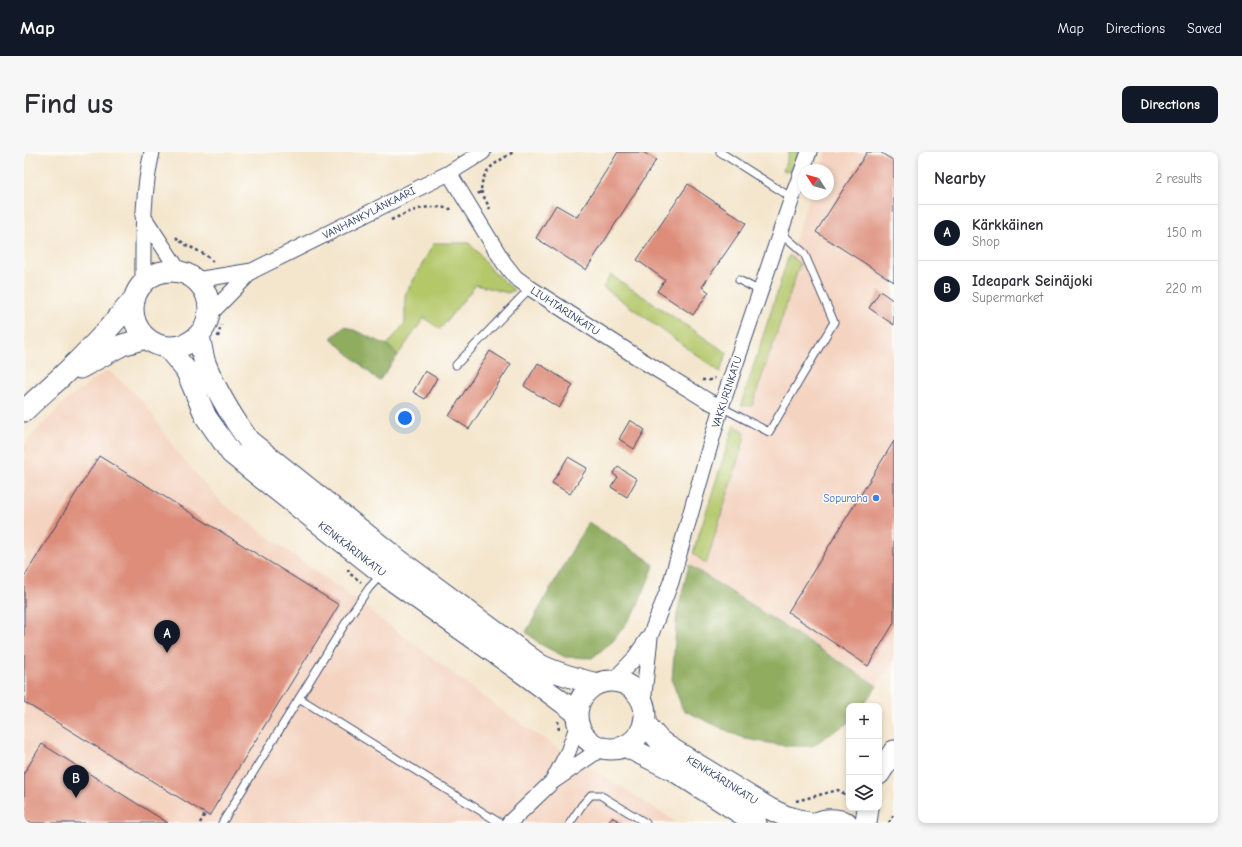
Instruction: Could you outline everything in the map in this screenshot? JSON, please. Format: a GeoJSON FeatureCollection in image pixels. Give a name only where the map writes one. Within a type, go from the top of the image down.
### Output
{"type":"FeatureCollection","features":[{"type":"Feature","properties":{"kind":"street"},"geometry":{"type":"LineString","coordinates":[[143,216],[187,276],[204,290],[216,318],[205,326],[199,336],[190,343],[178,347],[167,347],[155,344],[146,338],[139,330],[134,320],[132,310],[139,291],[143,216],[148,167],[152,152]]}},
{"type":"Feature","properties":{"kind":"street","name":"VANHANKYLÄNKAARI"},"geometry":{"type":"LineString","coordinates":[[187,276],[219,276],[252,271],[449,173],[483,152]]}},
{"type":"Feature","properties":{"kind":"street","name":"VAKKURINKATU"},"geometry":{"type":"LineString","coordinates":[[651,634],[671,582],[721,407],[780,232],[809,152]]}},
{"type":"Feature","properties":{"kind":"street","name":"LIUHTARINKATU"},"geometry":{"type":"LineString","coordinates":[[449,173],[504,263],[515,277],[643,361],[708,401],[721,407]]}},
{"type":"Feature","properties":{"kind":"street"},"geometry":{"type":"LineString","coordinates":[[24,411],[60,379],[108,330],[139,291],[154,275],[166,271],[187,276]]}},
{"type":"Feature","properties":{"kind":"street","name":"VANHANKYLÄNKAARI"},"geometry":{"type":"LineString","coordinates":[[216,318],[252,271]]}},
{"type":"Feature","properties":{"kind":"street","name":"KENKKÄRINKATU"},"geometry":{"type":"LineString","coordinates":[[199,336],[205,362],[219,393],[249,441],[385,570],[553,671],[568,677],[605,683]]}},
{"type":"Feature","properties":{"kind":"street"},"geometry":{"type":"LineString","coordinates":[[60,379],[122,345],[146,338]]}},
{"type":"Feature","properties":{"kind":"street","name":"KENKKÄRINKATU"},"geometry":{"type":"LineString","coordinates":[[167,347],[186,370],[206,417],[232,453],[258,475],[520,671],[571,717]]}},
{"type":"Feature","properties":{"kind":"street"},"geometry":{"type":"LineString","coordinates":[[605,683],[633,660],[651,634]]}},
{"type":"Feature","properties":{"kind":"street"},"geometry":{"type":"LineString","coordinates":[[571,717],[586,739],[602,748],[617,749],[634,740],[640,732],[651,634]]}},
{"type":"Feature","properties":{"kind":"street"},"geometry":{"type":"LineString","coordinates":[[552,782],[568,752],[571,717],[583,696],[592,687],[605,683],[623,683],[638,695],[643,713]]}},
{"type":"Feature","properties":{"kind":"street","name":"KENKKÄRINKATU"},"geometry":{"type":"LineString","coordinates":[[643,713],[659,740],[770,810],[785,816],[826,822]]}},
{"type":"Feature","properties":{"kind":"street","name":"KENKKÄRINKATU"},"geometry":{"type":"LineString","coordinates":[[625,746],[673,770],[756,823]]}},
{"type":"Feature","properties":{"kind":"street"},"geometry":{"type":"LineString","coordinates":[[509,823],[552,782],[602,748]]}},
{"type":"Feature","properties":{"kind":"street"},"geometry":{"type":"LineString","coordinates":[[882,769],[894,751]]}},
{"type":"Feature","properties":{"kind":"street"},"geometry":{"type":"LineString","coordinates":[[826,822],[846,809]]}},
{"type":"Feature","properties":{"kind":"street"},"geometry":{"type":"LineString","coordinates":[[866,823],[868,811]]}},
{"type":"Feature","properties":{"kind":"lane"},"geometry":{"type":"LineString","coordinates":[[720,152],[792,198]]}},
{"type":"Feature","properties":{"kind":"lane"},"geometry":{"type":"LineString","coordinates":[[721,407],[769,432],[834,322],[804,253],[780,232]]}},
{"type":"Feature","properties":{"kind":"lane"},"geometry":{"type":"LineString","coordinates":[[739,280],[760,290]]}},
{"type":"Feature","properties":{"kind":"lane"},"geometry":{"type":"LineString","coordinates":[[456,365],[530,288]]}},
{"type":"Feature","properties":{"kind":"lane"},"geometry":{"type":"LineString","coordinates":[[222,823],[351,614],[385,570]]}},
{"type":"Feature","properties":{"kind":"lane"},"geometry":{"type":"LineString","coordinates":[[299,698],[500,823]]}},
{"type":"Feature","properties":{"kind":"lane"},"geometry":{"type":"LineString","coordinates":[[570,823],[582,805],[592,796],[600,795],[646,823]]}},
{"type":"Feature","properties":{"kind":"path"},"geometry":{"type":"LineString","coordinates":[[492,212],[481,192],[482,180],[490,167],[513,152]]}},
{"type":"Feature","properties":{"kind":"path"},"geometry":{"type":"LineString","coordinates":[[384,224],[412,210],[433,207],[450,209],[481,192]]}},
{"type":"Feature","properties":{"kind":"path"},"geometry":{"type":"LineString","coordinates":[[172,232],[180,241],[198,250],[212,260],[219,276]]}},
{"type":"Feature","properties":{"kind":"path"},"geometry":{"type":"LineString","coordinates":[[205,362],[211,356],[215,348],[216,318]]}},
{"type":"Feature","properties":{"kind":"path"},"geometry":{"type":"LineString","coordinates":[[696,378],[701,380],[711,380],[720,374],[731,379]]}},
{"type":"Feature","properties":{"kind":"path"},"geometry":{"type":"LineString","coordinates":[[347,567],[349,573],[385,570]]}},
{"type":"Feature","properties":{"kind":"path"},"geometry":{"type":"LineString","coordinates":[[568,752],[560,746],[571,717]]}},
{"type":"Feature","properties":{"kind":"path"},"geometry":{"type":"LineString","coordinates":[[785,816],[795,801],[838,790],[846,795]]}},
{"type":"Feature","properties":{"kind":"path"},"geometry":{"type":"LineString","coordinates":[[200,823],[205,814]]}},
{"type":"Feature","properties":{"kind":"path"},"geometry":{"type":"LineString","coordinates":[[889,823],[894,815]]}},
{"type":"Feature","properties":{"kind":"shaded area"},"geometry":{"type":"Polygon","coordinates":[[[827,152],[894,152],[894,660],[877,686],[689,565],[808,200],[834,200],[834,164],[822,164],[827,152]]]}},
{"type":"Feature","properties":{"kind":"shaded area"},"geometry":{"type":"Polygon","coordinates":[[[108,370],[143,401],[179,455],[223,504],[354,599],[522,725],[678,823],[24,823],[24,445],[28,439],[68,399],[108,370]]]}},
{"type":"Feature","properties":{"kind":"green space"},"geometry":{"type":"Polygon","coordinates":[[[789,152],[799,152],[792,172],[783,171],[789,152]]]}},
{"type":"Feature","properties":{"kind":"green space"},"geometry":{"type":"Polygon","coordinates":[[[434,243],[469,243],[490,269],[514,290],[508,293],[476,285],[440,329],[424,318],[398,355],[387,345],[405,323],[405,295],[434,243]]]}},
{"type":"Feature","properties":{"kind":"green space"},"geometry":{"type":"Polygon","coordinates":[[[789,255],[800,264],[752,406],[741,405],[789,255]]]}},
{"type":"Feature","properties":{"kind":"green space"},"geometry":{"type":"Polygon","coordinates":[[[611,275],[727,353],[720,372],[603,287],[611,275]]]}},
{"type":"Feature","properties":{"kind":"green space"},"geometry":{"type":"Polygon","coordinates":[[[345,326],[387,345],[398,355],[379,381],[331,338],[345,326]]]}},
{"type":"Feature","properties":{"kind":"green space"},"geometry":{"type":"Polygon","coordinates":[[[734,425],[745,432],[744,440],[706,564],[693,553],[734,425]]]}},
{"type":"Feature","properties":{"kind":"green space"},"geometry":{"type":"Polygon","coordinates":[[[588,522],[647,559],[654,566],[636,610],[613,641],[592,658],[565,657],[540,644],[526,632],[588,522]]]}},
{"type":"Feature","properties":{"kind":"green space"},"geometry":{"type":"Polygon","coordinates":[[[689,565],[877,686],[864,703],[846,703],[846,724],[812,746],[787,746],[745,739],[683,710],[672,681],[677,613],[689,565]]]}},
{"type":"Feature","properties":{"kind":"building"},"geometry":{"type":"Polygon","coordinates":[[[618,152],[643,152],[656,160],[586,270],[536,238],[556,205],[577,217],[618,152]]]}},
{"type":"Feature","properties":{"kind":"building"},"geometry":{"type":"Polygon","coordinates":[[[867,152],[880,152],[894,161],[894,282],[816,232],[867,152]]]}},
{"type":"Feature","properties":{"kind":"building"},"geometry":{"type":"Polygon","coordinates":[[[688,184],[746,223],[702,287],[709,292],[693,315],[657,291],[665,280],[637,260],[688,184]]]}},
{"type":"Feature","properties":{"kind":"building"},"geometry":{"type":"Polygon","coordinates":[[[880,291],[894,301],[894,325],[869,308],[880,291]]]}},
{"type":"Feature","properties":{"kind":"building"},"geometry":{"type":"Polygon","coordinates":[[[490,351],[511,364],[469,429],[449,416],[490,351]]]}},
{"type":"Feature","properties":{"kind":"building"},"geometry":{"type":"Polygon","coordinates":[[[538,363],[573,385],[559,408],[524,386],[538,363]]]}},
{"type":"Feature","properties":{"kind":"building"},"geometry":{"type":"Polygon","coordinates":[[[425,371],[437,378],[425,399],[413,392],[425,371]]]}},
{"type":"Feature","properties":{"kind":"building"},"geometry":{"type":"Polygon","coordinates":[[[630,420],[645,430],[634,449],[619,439],[630,420]]]}},
{"type":"Feature","properties":{"kind":"building","name":"Sopuraha"},"geometry":{"type":"Polygon","coordinates":[[[894,441],[894,623],[868,666],[788,612],[894,441]]]}},
{"type":"Feature","properties":{"kind":"building"},"geometry":{"type":"Polygon","coordinates":[[[99,456],[339,605],[209,816],[24,702],[24,577],[99,456]]]}},
{"type":"Feature","properties":{"kind":"building"},"geometry":{"type":"Polygon","coordinates":[[[568,457],[587,468],[570,494],[552,483],[568,457]]]}},
{"type":"Feature","properties":{"kind":"building"},"geometry":{"type":"Polygon","coordinates":[[[618,467],[637,479],[627,497],[611,487],[618,477],[613,474],[618,467]]]}},
{"type":"Feature","properties":{"kind":"building"},"geometry":{"type":"Polygon","coordinates":[[[42,744],[168,823],[24,823],[24,773],[42,744]]]}},
{"type":"Feature","properties":{"kind":"building"},"geometry":{"type":"Polygon","coordinates":[[[612,817],[622,823],[608,823],[612,817]]]}},
{"type":"Feature","properties":{"kind":"place","name":"Sopuraha"},"geometry":{"type":"Point","coordinates":[876,498]}},
{"type":"Feature","properties":{"kind":"place","name":"Kärkkäinen"},"geometry":{"type":"Point","coordinates":[167,653]}},
{"type":"Feature","properties":{"kind":"place","name":"Ideapark Seinäjoki"},"geometry":{"type":"Point","coordinates":[76,798]}}]}
